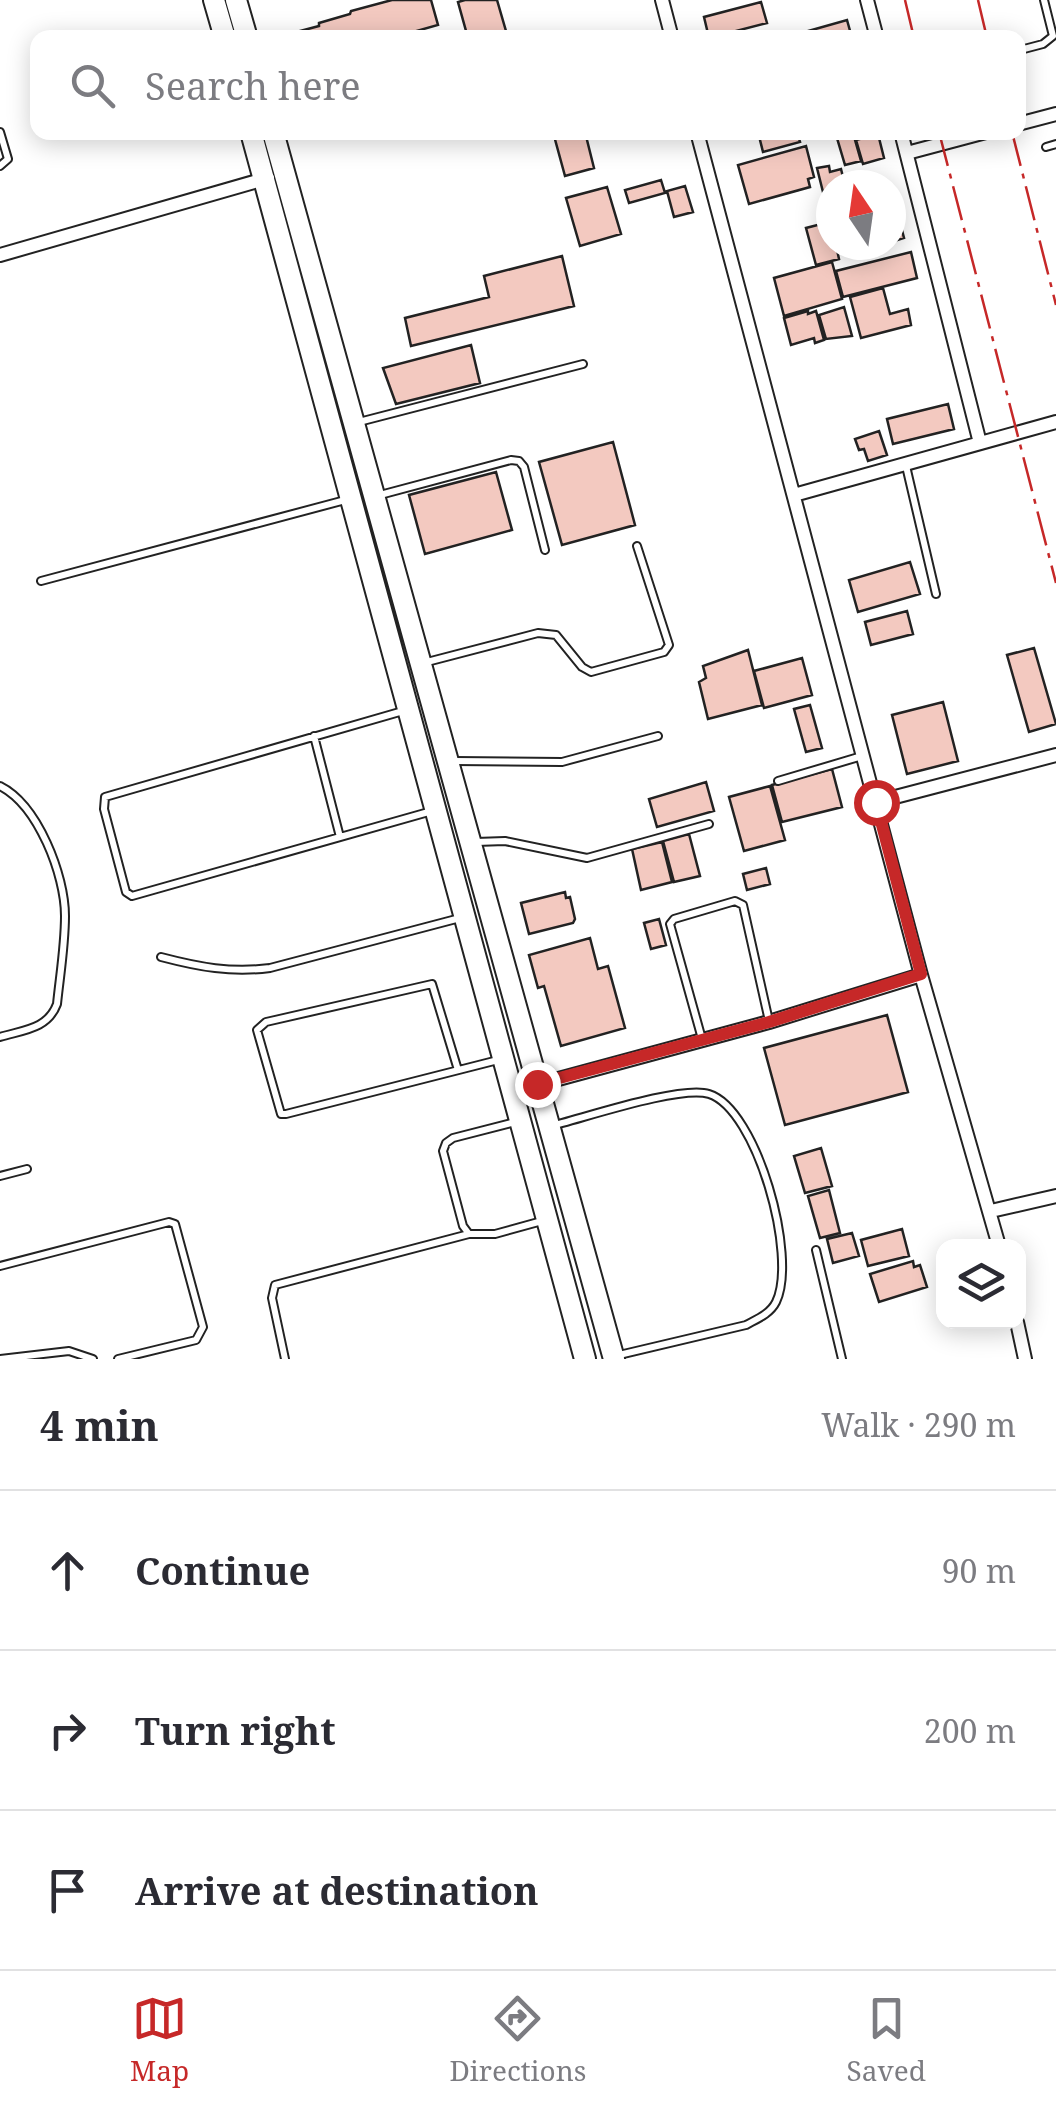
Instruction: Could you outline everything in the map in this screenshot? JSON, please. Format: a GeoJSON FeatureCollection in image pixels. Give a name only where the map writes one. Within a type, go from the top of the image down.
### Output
{"type":"FeatureCollection","features":[{"type":"Feature","properties":{"kind":"highway"},"geometry":{"type":"LineString","coordinates":[[214,0],[222,30]]}},
{"type":"Feature","properties":{"kind":"highway"},"geometry":{"type":"LineString","coordinates":[[236,0],[245,30]]}},
{"type":"Feature","properties":{"kind":"highway"},"geometry":{"type":"LineString","coordinates":[[255,140],[274,176],[354,424],[613,1358]]}},
{"type":"Feature","properties":{"kind":"highway"},"geometry":{"type":"LineString","coordinates":[[273,140],[274,176],[350,499],[585,1359]]}},
{"type":"Feature","properties":{"kind":"street"},"geometry":{"type":"LineString","coordinates":[[662,0],[670,30]]}},
{"type":"Feature","properties":{"kind":"street"},"geometry":{"type":"LineString","coordinates":[[867,0],[874,30]]}},
{"type":"Feature","properties":{"kind":"street"},"geometry":{"type":"LineString","coordinates":[[1026,122],[1056,114]]}},
{"type":"Feature","properties":{"kind":"street"},"geometry":{"type":"LineString","coordinates":[[699,140],[921,974],[998,1239]]}},
{"type":"Feature","properties":{"kind":"street"},"geometry":{"type":"LineString","coordinates":[[903,140],[980,444]]}},
{"type":"Feature","properties":{"kind":"street"},"geometry":{"type":"LineString","coordinates":[[907,153],[956,140]]}},
{"type":"Feature","properties":{"kind":"street"},"geometry":{"type":"LineString","coordinates":[[0,255],[274,176]]}},
{"type":"Feature","properties":{"kind":"street"},"geometry":{"type":"LineString","coordinates":[[794,495],[1056,422]]}},
{"type":"Feature","properties":{"kind":"street"},"geometry":{"type":"LineString","coordinates":[[876,802],[1056,755]]}},
{"type":"Feature","properties":{"kind":"street"},"geometry":{"type":"LineString","coordinates":[[514,1091],[769,1022],[921,974]]}},
{"type":"Feature","properties":{"kind":"street"},"geometry":{"type":"LineString","coordinates":[[991,1211],[1056,1196]]}},
{"type":"Feature","properties":{"kind":"street"},"geometry":{"type":"LineString","coordinates":[[1019,1329],[1026,1359]]}},
{"type":"Feature","properties":{"kind":"lane"},"geometry":{"type":"LineString","coordinates":[[1026,49],[1053,36],[1044,0]]}},
{"type":"Feature","properties":{"kind":"lane"},"geometry":{"type":"LineString","coordinates":[[0,132],[8,159],[0,166]]}},
{"type":"Feature","properties":{"kind":"lane"},"geometry":{"type":"LineString","coordinates":[[1046,146],[1056,144]]}},
{"type":"Feature","properties":{"kind":"lane"},"geometry":{"type":"LineString","coordinates":[[354,424],[582,364]]}},
{"type":"Feature","properties":{"kind":"lane"},"geometry":{"type":"LineString","coordinates":[[374,497],[519,461],[524,467],[545,550]]}},
{"type":"Feature","properties":{"kind":"lane"},"geometry":{"type":"LineString","coordinates":[[906,464],[936,594]]}},
{"type":"Feature","properties":{"kind":"lane"},"geometry":{"type":"LineString","coordinates":[[41,581],[350,499]]}},
{"type":"Feature","properties":{"kind":"lane"},"geometry":{"type":"LineString","coordinates":[[421,664],[538,633],[556,636],[591,672],[664,652],[668,645],[637,546]]}},
{"type":"Feature","properties":{"kind":"lane"},"geometry":{"type":"LineString","coordinates":[[409,709],[105,796],[104,809],[126,892],[132,896],[436,810]]}},
{"type":"Feature","properties":{"kind":"lane"},"geometry":{"type":"LineString","coordinates":[[314,736],[340,837]]}},
{"type":"Feature","properties":{"kind":"lane"},"geometry":{"type":"LineString","coordinates":[[448,761],[487,759],[545,764],[658,736]]}},
{"type":"Feature","properties":{"kind":"lane"},"geometry":{"type":"LineString","coordinates":[[778,781],[864,756]]}},
{"type":"Feature","properties":{"kind":"lane"},"geometry":{"type":"LineString","coordinates":[[0,786],[14,793],[35,817],[60,884],[65,917],[57,1004],[52,1018],[44,1024],[0,1036]]}},
{"type":"Feature","properties":{"kind":"lane"},"geometry":{"type":"LineString","coordinates":[[470,842],[505,842],[588,858],[709,824]]}},
{"type":"Feature","properties":{"kind":"lane"},"geometry":{"type":"LineString","coordinates":[[702,1040],[670,924],[674,919],[736,901],[743,905],[769,1022]]}},
{"type":"Feature","properties":{"kind":"lane"},"geometry":{"type":"LineString","coordinates":[[161,957],[238,972],[270,968],[466,916]]}},
{"type":"Feature","properties":{"kind":"lane"},"geometry":{"type":"LineString","coordinates":[[458,1070],[432,984],[266,1022],[257,1030],[281,1114],[458,1070],[504,1058]]}},
{"type":"Feature","properties":{"kind":"lane"},"geometry":{"type":"LineString","coordinates":[[549,1127],[636,1104],[702,1092],[720,1098],[735,1112],[771,1187],[778,1212],[780,1268],[776,1301],[764,1316],[746,1325],[613,1358]]}},
{"type":"Feature","properties":{"kind":"lane"},"geometry":{"type":"LineString","coordinates":[[469,1234],[463,1226],[443,1151],[446,1143],[522,1120]]}},
{"type":"Feature","properties":{"kind":"lane"},"geometry":{"type":"LineString","coordinates":[[0,1176],[27,1169]]}},
{"type":"Feature","properties":{"kind":"lane"},"geometry":{"type":"LineString","coordinates":[[286,1359],[272,1298],[275,1285],[469,1234],[496,1234],[548,1219]]}},
{"type":"Feature","properties":{"kind":"lane"},"geometry":{"type":"LineString","coordinates":[[0,1266],[169,1222],[176,1224],[203,1327],[201,1335],[196,1340],[118,1359]]}},
{"type":"Feature","properties":{"kind":"lane"},"geometry":{"type":"LineString","coordinates":[[816,1250],[842,1359]]}},
{"type":"Feature","properties":{"kind":"lane"},"geometry":{"type":"LineString","coordinates":[[0,1359],[69,1351],[93,1359]]}},
{"type":"Feature","properties":{"kind":"building"},"geometry":{"type":"Polygon","coordinates":[[[392,0],[431,0],[438,25],[420,30],[304,30],[392,0]]]}},
{"type":"Feature","properties":{"kind":"building"},"geometry":{"type":"Polygon","coordinates":[[[497,0],[506,30],[466,30],[458,2],[497,0]]]}},
{"type":"Feature","properties":{"kind":"building"},"geometry":{"type":"Polygon","coordinates":[[[761,2],[767,23],[740,30],[707,30],[704,17],[761,2]]]}},
{"type":"Feature","properties":{"kind":"building"},"geometry":{"type":"Polygon","coordinates":[[[847,20],[850,30],[812,30],[847,20]]]}},
{"type":"Feature","properties":{"kind":"building"},"geometry":{"type":"Polygon","coordinates":[[[555,140],[587,140],[594,168],[565,176],[555,140]]]}},
{"type":"Feature","properties":{"kind":"building"},"geometry":{"type":"Polygon","coordinates":[[[760,140],[800,142],[763,152],[760,140]]]}},
{"type":"Feature","properties":{"kind":"building"},"geometry":{"type":"Polygon","coordinates":[[[838,140],[855,140],[861,161],[845,165],[838,140]]]}},
{"type":"Feature","properties":{"kind":"building"},"geometry":{"type":"Polygon","coordinates":[[[856,140],[880,140],[884,158],[863,164],[856,140]]]}},
{"type":"Feature","properties":{"kind":"building"},"geometry":{"type":"Polygon","coordinates":[[[806,146],[814,177],[808,179],[810,187],[749,204],[738,165],[806,146]]]}},
{"type":"Feature","properties":{"kind":"building"},"geometry":{"type":"Polygon","coordinates":[[[661,180],[665,193],[629,203],[625,190],[661,180]]]}},
{"type":"Feature","properties":{"kind":"building"},"geometry":{"type":"Polygon","coordinates":[[[685,186],[693,212],[674,217],[667,191],[685,186]]]}},
{"type":"Feature","properties":{"kind":"building"},"geometry":{"type":"Polygon","coordinates":[[[607,187],[621,234],[580,246],[566,198],[607,187]]]}},
{"type":"Feature","properties":{"kind":"building"},"geometry":{"type":"Polygon","coordinates":[[[816,225],[816,260],[835,260],[816,265],[806,228],[816,225]]]}},
{"type":"Feature","properties":{"kind":"building"},"geometry":{"type":"Polygon","coordinates":[[[911,252],[917,278],[843,297],[836,271],[879,260],[906,260],[906,253],[911,252]]]}},
{"type":"Feature","properties":{"kind":"building"},"geometry":{"type":"Polygon","coordinates":[[[562,256],[574,306],[411,346],[405,318],[489,297],[484,276],[562,256]]]}},
{"type":"Feature","properties":{"kind":"building"},"geometry":{"type":"Polygon","coordinates":[[[832,262],[842,299],[784,316],[774,278],[832,262]]]}},
{"type":"Feature","properties":{"kind":"building"},"geometry":{"type":"Polygon","coordinates":[[[883,288],[890,314],[908,309],[911,325],[861,338],[850,297],[883,288]]]}},
{"type":"Feature","properties":{"kind":"building"},"geometry":{"type":"Polygon","coordinates":[[[844,307],[852,336],[826,339],[819,315],[844,307]]]}},
{"type":"Feature","properties":{"kind":"building"},"geometry":{"type":"Polygon","coordinates":[[[816,311],[824,340],[815,343],[814,338],[791,345],[784,318],[816,311]]]}},
{"type":"Feature","properties":{"kind":"building"},"geometry":{"type":"Polygon","coordinates":[[[471,345],[480,383],[396,404],[383,368],[471,345]]]}},
{"type":"Feature","properties":{"kind":"building"},"geometry":{"type":"Polygon","coordinates":[[[948,404],[954,429],[893,444],[887,419],[948,404]]]}},
{"type":"Feature","properties":{"kind":"building"},"geometry":{"type":"Polygon","coordinates":[[[879,431],[887,455],[868,461],[855,439],[879,431]]]}},
{"type":"Feature","properties":{"kind":"building"},"geometry":{"type":"Polygon","coordinates":[[[613,442],[635,525],[562,545],[539,462],[613,442]]]}},
{"type":"Feature","properties":{"kind":"building"},"geometry":{"type":"Polygon","coordinates":[[[496,472],[512,530],[425,554],[409,495],[496,472]]]}},
{"type":"Feature","properties":{"kind":"building"},"geometry":{"type":"Polygon","coordinates":[[[910,562],[920,594],[858,612],[849,580],[910,562]]]}},
{"type":"Feature","properties":{"kind":"building"},"geometry":{"type":"Polygon","coordinates":[[[907,611],[913,634],[871,645],[865,622],[907,611]]]}},
{"type":"Feature","properties":{"kind":"building"},"geometry":{"type":"Polygon","coordinates":[[[1034,648],[1056,724],[1029,732],[1007,655],[1034,648]]]}},
{"type":"Feature","properties":{"kind":"building"},"geometry":{"type":"Polygon","coordinates":[[[748,650],[762,705],[708,719],[699,682],[706,678],[703,666],[748,650]]]}},
{"type":"Feature","properties":{"kind":"building"},"geometry":{"type":"Polygon","coordinates":[[[802,658],[812,695],[764,708],[754,671],[802,658]]]}},
{"type":"Feature","properties":{"kind":"building"},"geometry":{"type":"Polygon","coordinates":[[[943,702],[958,761],[907,774],[892,715],[943,702]]]}},
{"type":"Feature","properties":{"kind":"building"},"geometry":{"type":"Polygon","coordinates":[[[810,705],[822,748],[806,752],[794,709],[810,705]]]}},
{"type":"Feature","properties":{"kind":"building"},"geometry":{"type":"Polygon","coordinates":[[[832,769],[842,807],[782,822],[772,785],[832,769]]]}},
{"type":"Feature","properties":{"kind":"building"},"geometry":{"type":"Polygon","coordinates":[[[706,782],[714,811],[657,827],[649,799],[706,782]]]}},
{"type":"Feature","properties":{"kind":"building"},"geometry":{"type":"Polygon","coordinates":[[[770,786],[785,840],[744,851],[729,797],[770,786]]]}},
{"type":"Feature","properties":{"kind":"building"},"geometry":{"type":"Polygon","coordinates":[[[689,834],[700,876],[674,882],[663,841],[689,834]]]}},
{"type":"Feature","properties":{"kind":"building"},"geometry":{"type":"Polygon","coordinates":[[[662,842],[672,882],[641,890],[632,849],[662,842]]]}},
{"type":"Feature","properties":{"kind":"building"},"geometry":{"type":"Polygon","coordinates":[[[766,868],[770,884],[747,890],[743,874],[766,868]]]}},
{"type":"Feature","properties":{"kind":"building"},"geometry":{"type":"Polygon","coordinates":[[[565,892],[566,898],[570,897],[573,923],[529,934],[521,903],[565,892]]]}},
{"type":"Feature","properties":{"kind":"building"},"geometry":{"type":"Polygon","coordinates":[[[659,919],[666,945],[651,949],[644,923],[659,919]]]}},
{"type":"Feature","properties":{"kind":"building"},"geometry":{"type":"Polygon","coordinates":[[[590,938],[598,969],[608,966],[625,1028],[561,1046],[544,986],[538,988],[529,955],[590,938]]]}},
{"type":"Feature","properties":{"kind":"building"},"geometry":{"type":"Polygon","coordinates":[[[887,1015],[908,1092],[785,1125],[764,1048],[887,1015]]]}},
{"type":"Feature","properties":{"kind":"building"},"geometry":{"type":"Polygon","coordinates":[[[821,1148],[832,1186],[805,1193],[794,1156],[821,1148]]]}},
{"type":"Feature","properties":{"kind":"building"},"geometry":{"type":"Polygon","coordinates":[[[829,1190],[840,1233],[820,1238],[808,1196],[829,1190]]]}},
{"type":"Feature","properties":{"kind":"building"},"geometry":{"type":"Polygon","coordinates":[[[902,1229],[909,1256],[868,1266],[861,1240],[902,1229]]]}},
{"type":"Feature","properties":{"kind":"building"},"geometry":{"type":"Polygon","coordinates":[[[852,1233],[859,1256],[833,1263],[827,1239],[852,1233]]]}},
{"type":"Feature","properties":{"kind":"building"},"geometry":{"type":"Polygon","coordinates":[[[913,1261],[914,1267],[920,1265],[927,1287],[879,1302],[870,1274],[913,1261]]]}},
{"type":"Feature","properties":{"kind":"power"},"geometry":{"type":"LineString","coordinates":[[905,0],[912,30]]}},
{"type":"Feature","properties":{"kind":"power"},"geometry":{"type":"LineString","coordinates":[[978,0],[985,30]]}},
{"type":"Feature","properties":{"kind":"power"},"geometry":{"type":"LineString","coordinates":[[941,140],[1056,583]]}},
{"type":"Feature","properties":{"kind":"power"},"geometry":{"type":"LineString","coordinates":[[1014,140],[1056,305]]}},
{"type":"Feature","properties":{"kind":"route"},"geometry":{"type":"LineString","coordinates":[[537,1084],[769,1022],[921,974],[876,802]]}}]}
